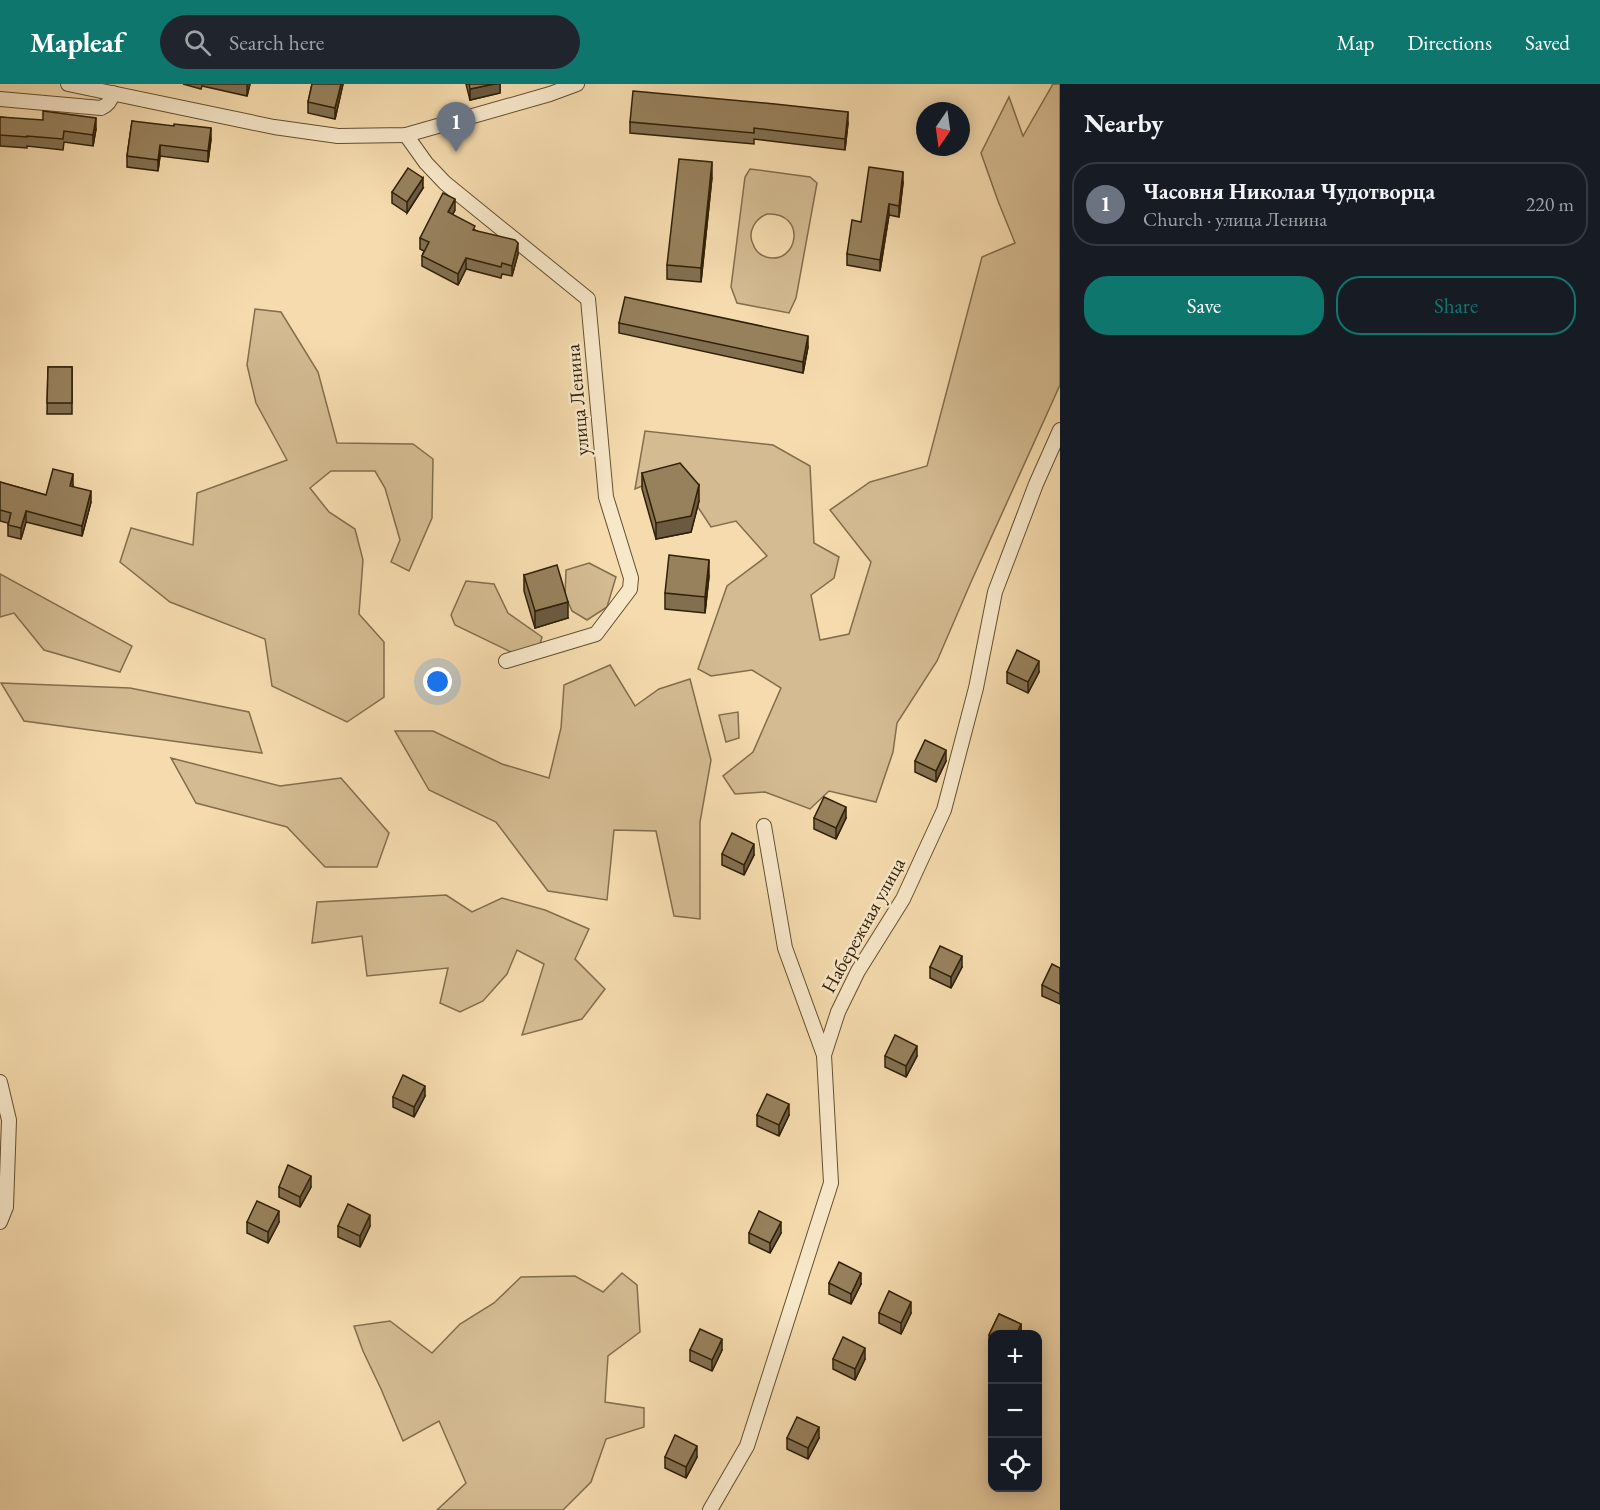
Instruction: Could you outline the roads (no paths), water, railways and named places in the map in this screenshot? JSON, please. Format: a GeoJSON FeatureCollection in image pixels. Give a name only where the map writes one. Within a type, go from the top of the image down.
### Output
{"type":"FeatureCollection","features":[{"type":"Feature","properties":{"kind":"street"},"geometry":{"type":"LineString","coordinates":[[68,84],[274,127],[338,136],[406,135],[550,94],[576,84]]}},
{"type":"Feature","properties":{"kind":"street"},"geometry":{"type":"LineString","coordinates":[[0,99],[101,108],[110,102],[113,93]]}},
{"type":"Feature","properties":{"kind":"street","name":"улица Ленина"},"geometry":{"type":"LineString","coordinates":[[406,135],[426,163],[445,183],[588,299],[606,497],[631,578],[630,589],[596,634],[506,661]]}},
{"type":"Feature","properties":{"kind":"street","name":"Набережная улица"},"geometry":{"type":"LineString","coordinates":[[710,1510],[747,1446],[831,1183],[824,1055],[838,1012],[858,971],[903,899],[944,810],[976,688],[995,592],[1035,484],[1060,430]]}},
{"type":"Feature","properties":{"kind":"street"},"geometry":{"type":"LineString","coordinates":[[764,826],[785,948],[824,1055]]}},
{"type":"Feature","properties":{"kind":"street"},"geometry":{"type":"LineString","coordinates":[[0,1082],[9,1120],[6,1207],[0,1222]]}},
{"type":"Feature","properties":{"kind":"place","name":"Часовня Николая Чудотворца"},"geometry":{"type":"Point","coordinates":[456,152]}}]}
